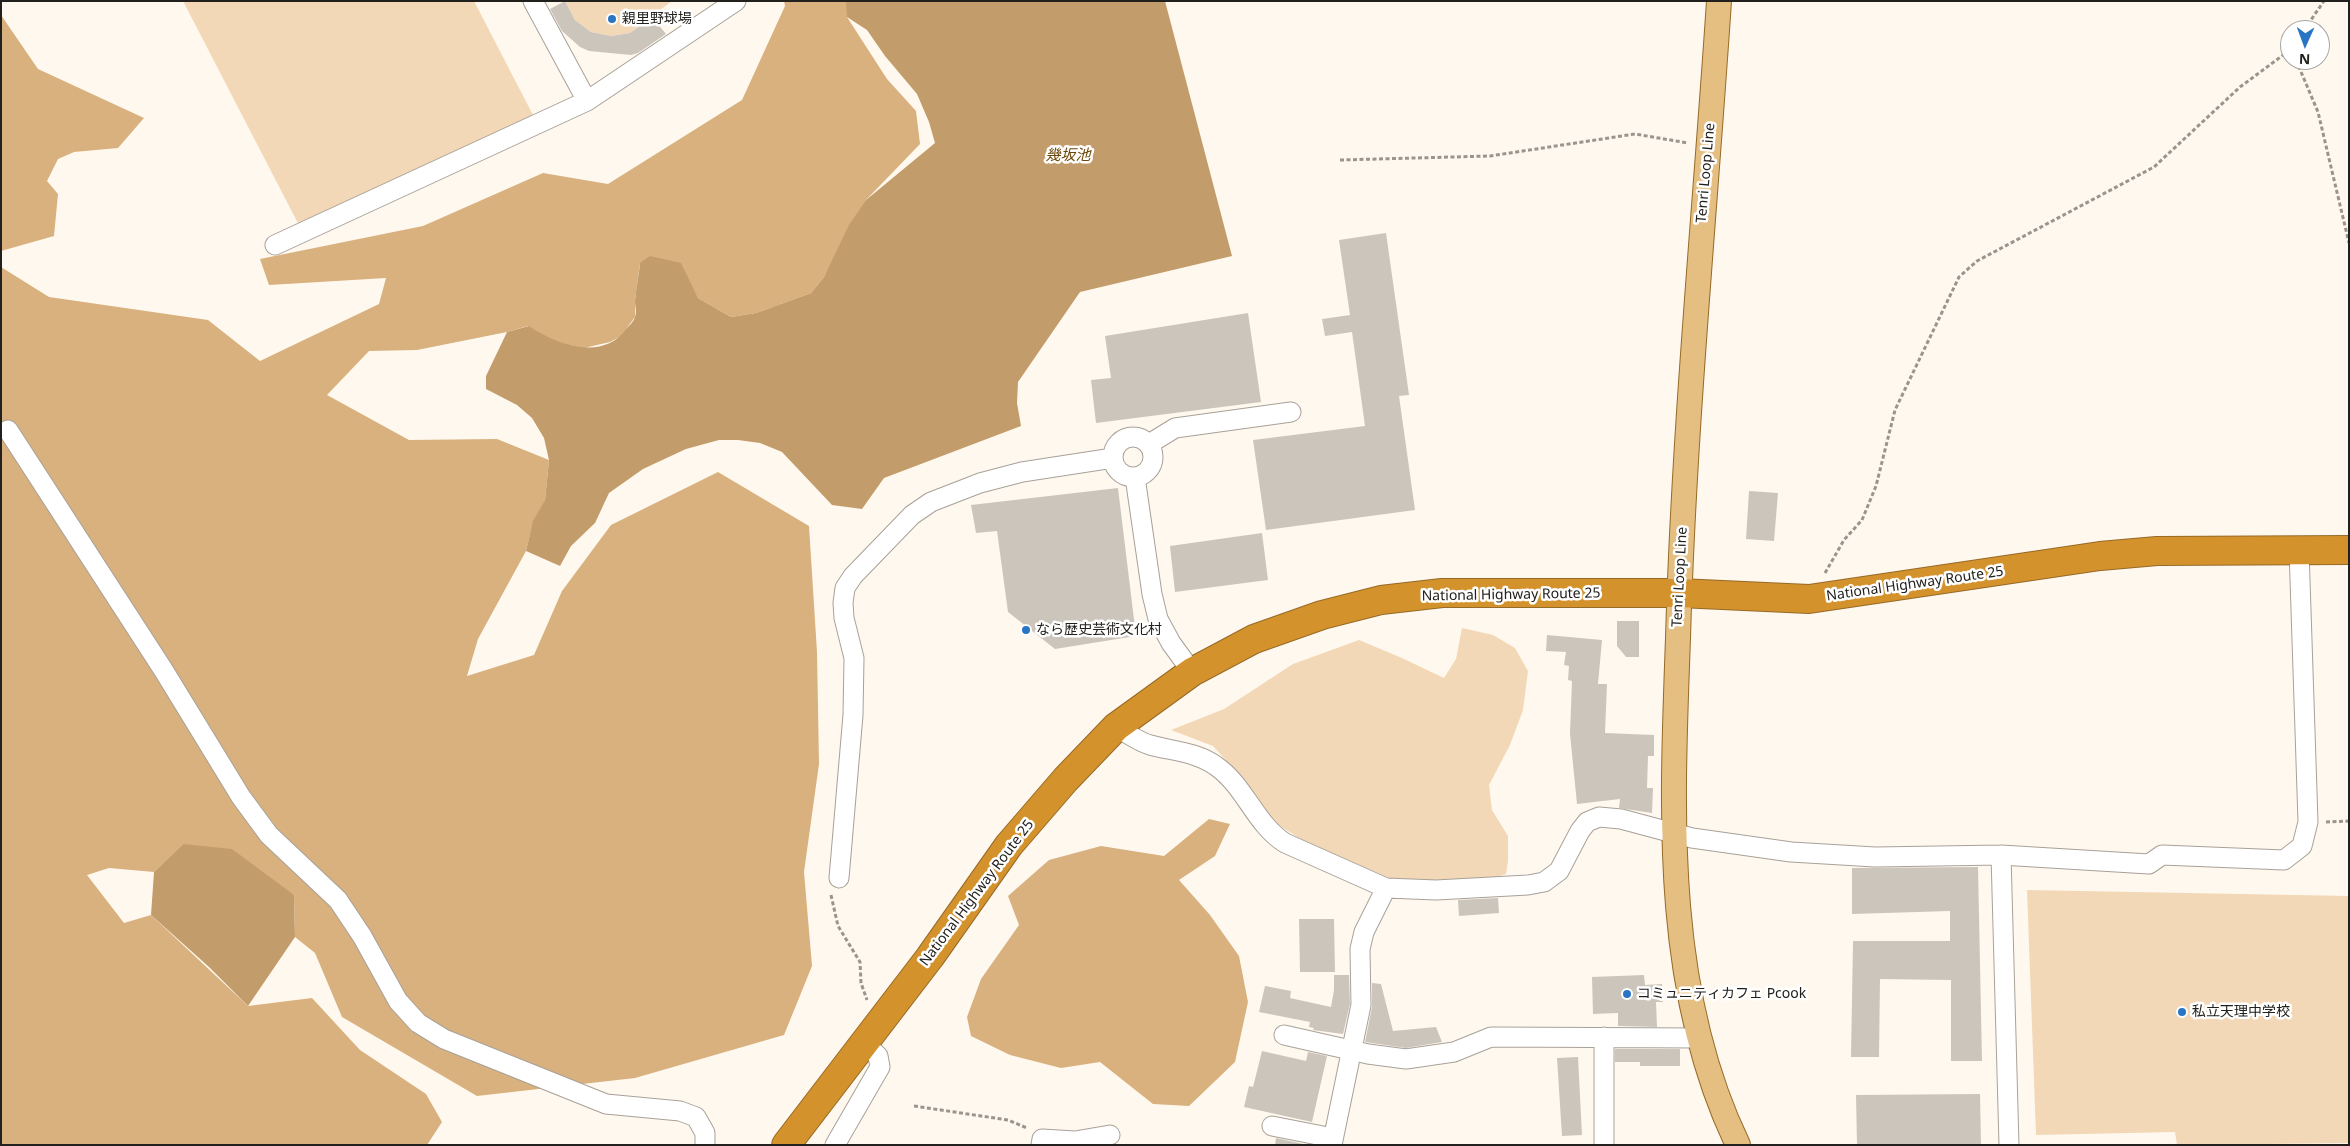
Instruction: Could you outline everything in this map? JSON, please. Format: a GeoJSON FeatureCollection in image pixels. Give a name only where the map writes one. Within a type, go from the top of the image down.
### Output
{"type":"FeatureCollection","features":[{"type":"Feature","properties":{"kind":"highway","name":"National Highway Route 25"},"geometry":{"type":"LineString","coordinates":[[786,1145],[930,957],[1009,845],[1066,779],[1116,727],[1192,672],[1254,639],[1322,615],[1381,600],[1442,593],[1679,593],[1809,599],[2100,556],[2157,551],[2349,550]]}},
{"type":"Feature","properties":{"kind":"main road","name":"Tenri Loop Line"},"geometry":{"type":"LineString","coordinates":[[1719,1],[1700,233],[1679,593],[1674,749],[1676,875],[1681,934],[1700,1038],[1718,1101],[1738,1145]]}},
{"type":"Feature","properties":{"kind":"street"},"geometry":{"type":"LineString","coordinates":[[532,1],[587,101]]}},
{"type":"Feature","properties":{"kind":"street"},"geometry":{"type":"LineString","coordinates":[[275,245],[587,101],[736,1]]}},
{"type":"Feature","properties":{"kind":"street"},"geometry":{"type":"LineString","coordinates":[[1149,444],[1175,428],[1291,412]]}},
{"type":"Feature","properties":{"kind":"street"},"geometry":{"type":"LineString","coordinates":[[8,430],[164,670],[241,796],[269,835],[338,900],[362,936],[398,1001],[418,1023],[444,1039],[606,1104],[680,1110],[696,1117],[705,1133],[705,1145]]}},
{"type":"Feature","properties":{"kind":"street"},"geometry":{"type":"LineString","coordinates":[[1126,438],[1139,438],[1149,444],[1152,450],[1153,462],[1146,472],[1135,477],[1118,470],[1113,458],[1117,446],[1126,438]]}},
{"type":"Feature","properties":{"kind":"street"},"geometry":{"type":"LineString","coordinates":[[839,878],[853,715],[854,658],[844,618],[845,588],[853,576],[912,515],[931,502],[980,483],[1022,472],[1113,458]]}},
{"type":"Feature","properties":{"kind":"street"},"geometry":{"type":"LineString","coordinates":[[1135,477],[1152,594],[1158,619],[1171,643],[1192,672]]}},
{"type":"Feature","properties":{"kind":"street"},"geometry":{"type":"LineString","coordinates":[[1116,727],[1148,744],[1188,754],[1215,765],[1231,780],[1272,835],[1285,843],[1386,888],[1436,890],[1528,885],[1544,882],[1559,871],[1580,831],[1587,822],[1599,817],[1620,819],[1676,832],[1692,838],[1791,852],[1875,857],[2001,855],[2149,864],[2162,855],[2284,860],[2302,846],[2308,822],[2299,549]]}},
{"type":"Feature","properties":{"kind":"street"},"geometry":{"type":"LineString","coordinates":[[2001,855],[2009,1145]]}},
{"type":"Feature","properties":{"kind":"street"},"geometry":{"type":"LineString","coordinates":[[1272,1126],[1332,1141],[1361,1005],[1360,949],[1364,932],[1386,888]]}},
{"type":"Feature","properties":{"kind":"street"},"geometry":{"type":"LineString","coordinates":[[835,1145],[880,1068],[872,1033]]}},
{"type":"Feature","properties":{"kind":"street"},"geometry":{"type":"LineString","coordinates":[[1284,1035],[1351,1050],[1406,1059],[1454,1052],[1491,1038],[1700,1038]]}},
{"type":"Feature","properties":{"kind":"street"},"geometry":{"type":"LineString","coordinates":[[1604,1037],[1604,1145]]}},
{"type":"Feature","properties":{"kind":"street"},"geometry":{"type":"LineString","coordinates":[[1041,1142],[1075,1141],[1110,1135]]}},
{"type":"Feature","properties":{"kind":"path"},"geometry":{"type":"LineString","coordinates":[[2311,20],[2324,1]]}},
{"type":"Feature","properties":{"kind":"path"},"geometry":{"type":"LineString","coordinates":[[1809,599],[1844,540],[1862,520],[1876,486],[1895,410],[1959,277],[1977,261],[2154,166],[2240,87],[2280,57]]}},
{"type":"Feature","properties":{"kind":"path"},"geometry":{"type":"LineString","coordinates":[[2300,70],[2318,112],[2349,243]]}},
{"type":"Feature","properties":{"kind":"path"},"geometry":{"type":"LineString","coordinates":[[1340,160],[1490,156],[1635,134],[1708,147]]}},
{"type":"Feature","properties":{"kind":"path"},"geometry":{"type":"LineString","coordinates":[[839,878],[830,877],[833,910],[838,926],[860,962],[861,982],[868,1004],[872,1033]]}},
{"type":"Feature","properties":{"kind":"path"},"geometry":{"type":"LineString","coordinates":[[914,1106],[1008,1120],[1025,1127],[1041,1142]]}},
{"type":"Feature","properties":{"kind":"shaded area"},"geometry":{"type":"Polygon","coordinates":[[[183,1],[474,1],[533,115],[303,233],[183,1]]]}},
{"type":"Feature","properties":{"kind":"shaded area","name":"親里野球場"},"geometry":{"type":"Polygon","coordinates":[[[565,1],[672,1],[630,33],[611,36],[591,32],[575,20],[565,1]]]}},
{"type":"Feature","properties":{"kind":"shaded area"},"geometry":{"type":"Polygon","coordinates":[[[784,1],[847,1],[847,17],[887,79],[916,111],[920,144],[866,200],[824,277],[811,293],[756,313],[731,317],[698,298],[691,286],[640,263],[635,300],[635,317],[621,336],[610,342],[584,348],[563,344],[545,337],[528,326],[417,350],[369,351],[327,395],[409,440],[497,439],[549,460],[545,500],[531,530],[526,551],[478,639],[467,676],[534,655],[562,591],[611,525],[718,472],[809,526],[817,652],[819,764],[804,872],[812,966],[784,1035],[635,1078],[477,1096],[342,1017],[315,953],[295,937],[294,895],[183,844],[154,872],[109,868],[87,875],[124,923],[151,915],[248,1006],[312,998],[360,1050],[426,1094],[442,1122],[427,1145],[1,1145],[1,267],[49,297],[208,320],[260,361],[379,304],[386,278],[269,285],[260,259],[423,226],[543,173],[608,184],[742,100],[785,6],[784,1]]]}},
{"type":"Feature","properties":{"kind":"shaded area"},"geometry":{"type":"Polygon","coordinates":[[[1,15],[38,69],[144,118],[118,148],[74,152],[58,159],[47,181],[58,194],[54,236],[1,251],[1,15]]]}},
{"type":"Feature","properties":{"kind":"shaded area"},"geometry":{"type":"Polygon","coordinates":[[[1462,628],[1493,635],[1515,648],[1528,671],[1523,710],[1510,745],[1489,785],[1492,810],[1508,836],[1506,874],[1493,878],[1401,883],[1302,840],[1271,820],[1251,788],[1213,746],[1171,730],[1224,709],[1293,664],[1359,640],[1444,678],[1456,659],[1462,628]]]}},
{"type":"Feature","properties":{"kind":"shaded area"},"geometry":{"type":"Polygon","coordinates":[[[1209,819],[1230,824],[1215,856],[1179,880],[1210,915],[1239,956],[1248,1002],[1235,1062],[1189,1106],[1153,1104],[1100,1062],[1061,1068],[1010,1055],[971,1036],[967,1017],[981,979],[1019,925],[1008,896],[1049,860],[1101,846],[1164,856],[1209,819]]]}},
{"type":"Feature","properties":{"kind":"shaded area","name":"私立天理中学校"},"geometry":{"type":"Polygon","coordinates":[[[2027,890],[2349,896],[2349,1143],[2177,1145],[2175,1132],[2036,1135],[2027,890]]]}},
{"type":"Feature","properties":{"kind":"water","name":"幾坂池"},"geometry":{"type":"Polygon","coordinates":[[[846,1],[1165,1],[1232,256],[1080,292],[1018,382],[1017,403],[1021,426],[884,478],[862,509],[832,505],[782,452],[760,443],[719,440],[686,449],[643,469],[609,493],[595,523],[571,546],[560,566],[526,551],[533,521],[545,500],[549,460],[544,438],[532,418],[517,405],[486,389],[486,376],[507,332],[529,326],[565,344],[579,347],[605,345],[616,339],[634,319],[640,263],[650,256],[681,263],[698,298],[731,317],[756,313],[811,293],[824,277],[849,225],[866,200],[935,143],[929,122],[917,94],[885,56],[867,30],[847,17],[846,1]]]}},
{"type":"Feature","properties":{"kind":"water"},"geometry":{"type":"Polygon","coordinates":[[[183,844],[232,849],[294,895],[295,937],[248,1006],[209,967],[151,915],[154,872],[183,844]]]}},
{"type":"Feature","properties":{"kind":"building"},"geometry":{"type":"Polygon","coordinates":[[[565,1],[575,20],[591,32],[611,36],[630,33],[652,17],[666,34],[638,53],[631,55],[589,51],[580,47],[562,31],[550,9],[565,1]]]}},
{"type":"Feature","properties":{"kind":"building"},"geometry":{"type":"Polygon","coordinates":[[[1386,233],[1409,395],[1399,396],[1415,510],[1266,530],[1253,440],[1365,426],[1352,332],[1325,336],[1322,319],[1350,315],[1339,240],[1386,233]]]}},
{"type":"Feature","properties":{"kind":"building"},"geometry":{"type":"Polygon","coordinates":[[[1248,313],[1261,402],[1096,423],[1091,380],[1111,378],[1105,336],[1248,313]]]}},
{"type":"Feature","properties":{"kind":"building"},"geometry":{"type":"Polygon","coordinates":[[[1118,488],[1136,636],[1055,649],[1008,612],[997,531],[976,533],[971,505],[1118,488]]]}},
{"type":"Feature","properties":{"kind":"building"},"geometry":{"type":"Polygon","coordinates":[[[1749,491],[1778,493],[1774,541],[1746,539],[1749,491]]]}},
{"type":"Feature","properties":{"kind":"building"},"geometry":{"type":"Polygon","coordinates":[[[1262,533],[1268,580],[1175,592],[1170,546],[1262,533]]]}},
{"type":"Feature","properties":{"kind":"building"},"geometry":{"type":"Polygon","coordinates":[[[1617,621],[1639,621],[1639,657],[1626,657],[1617,646],[1617,621]]]}},
{"type":"Feature","properties":{"kind":"building"},"geometry":{"type":"Polygon","coordinates":[[[1547,635],[1602,640],[1598,684],[1607,684],[1605,733],[1654,735],[1654,756],[1648,756],[1647,788],[1653,788],[1652,813],[1619,808],[1620,799],[1577,804],[1570,734],[1572,681],[1568,680],[1569,666],[1564,665],[1566,652],[1546,651],[1547,635]]]}},
{"type":"Feature","properties":{"kind":"building"},"geometry":{"type":"Polygon","coordinates":[[[1978,867],[1982,1061],[1951,1061],[1951,980],[1880,979],[1879,1057],[1851,1057],[1853,941],[1950,941],[1950,911],[1852,914],[1852,868],[1978,867]]]}},
{"type":"Feature","properties":{"kind":"building"},"geometry":{"type":"Polygon","coordinates":[[[1498,898],[1499,913],[1459,916],[1458,900],[1498,898]]]}},
{"type":"Feature","properties":{"kind":"building"},"geometry":{"type":"Polygon","coordinates":[[[1299,919],[1334,919],[1335,972],[1300,972],[1299,919]]]}},
{"type":"Feature","properties":{"kind":"building"},"geometry":{"type":"Polygon","coordinates":[[[1334,975],[1349,975],[1350,1004],[1343,1034],[1313,1030],[1314,1028],[1309,1027],[1310,1022],[1259,1012],[1265,986],[1291,991],[1290,998],[1331,1007],[1334,975]]]}},
{"type":"Feature","properties":{"kind":"building","name":"コミュニティカフェ Pcook"},"geometry":{"type":"Polygon","coordinates":[[[1644,975],[1645,985],[1662,984],[1663,1002],[1656,1002],[1657,1027],[1618,1026],[1618,1013],[1593,1014],[1592,977],[1644,975]]]}},
{"type":"Feature","properties":{"kind":"building"},"geometry":{"type":"Polygon","coordinates":[[[1372,983],[1381,984],[1393,1031],[1436,1027],[1442,1042],[1406,1048],[1365,1042],[1372,1007],[1372,983]]]}},
{"type":"Feature","properties":{"kind":"building"},"geometry":{"type":"Polygon","coordinates":[[[1615,1049],[1680,1049],[1680,1066],[1640,1066],[1640,1062],[1615,1062],[1615,1049]]]}},
{"type":"Feature","properties":{"kind":"building"},"geometry":{"type":"Polygon","coordinates":[[[1262,1051],[1306,1061],[1308,1052],[1327,1056],[1312,1122],[1244,1107],[1249,1086],[1253,1087],[1262,1051]]]}},
{"type":"Feature","properties":{"kind":"building"},"geometry":{"type":"Polygon","coordinates":[[[1578,1057],[1582,1135],[1562,1136],[1557,1058],[1578,1057]]]}},
{"type":"Feature","properties":{"kind":"building"},"geometry":{"type":"Polygon","coordinates":[[[1980,1094],[1981,1145],[1857,1145],[1856,1095],[1980,1094]]]}},
{"type":"Feature","properties":{"kind":"building"},"geometry":{"type":"Polygon","coordinates":[[[1276,1138],[1308,1145],[1275,1145],[1276,1138]]]}},
{"type":"Feature","properties":{"kind":"place","name":"親里野球場"},"geometry":{"type":"Point","coordinates":[612,19]}},
{"type":"Feature","properties":{"kind":"place","name":"なら歴史芸術文化村"},"geometry":{"type":"Point","coordinates":[1026,630]}},
{"type":"Feature","properties":{"kind":"place","name":"コミュニティカフェ Pcook"},"geometry":{"type":"Point","coordinates":[1627,994]}},
{"type":"Feature","properties":{"kind":"place","name":"私立天理中学校"},"geometry":{"type":"Point","coordinates":[2182,1012]}}]}
